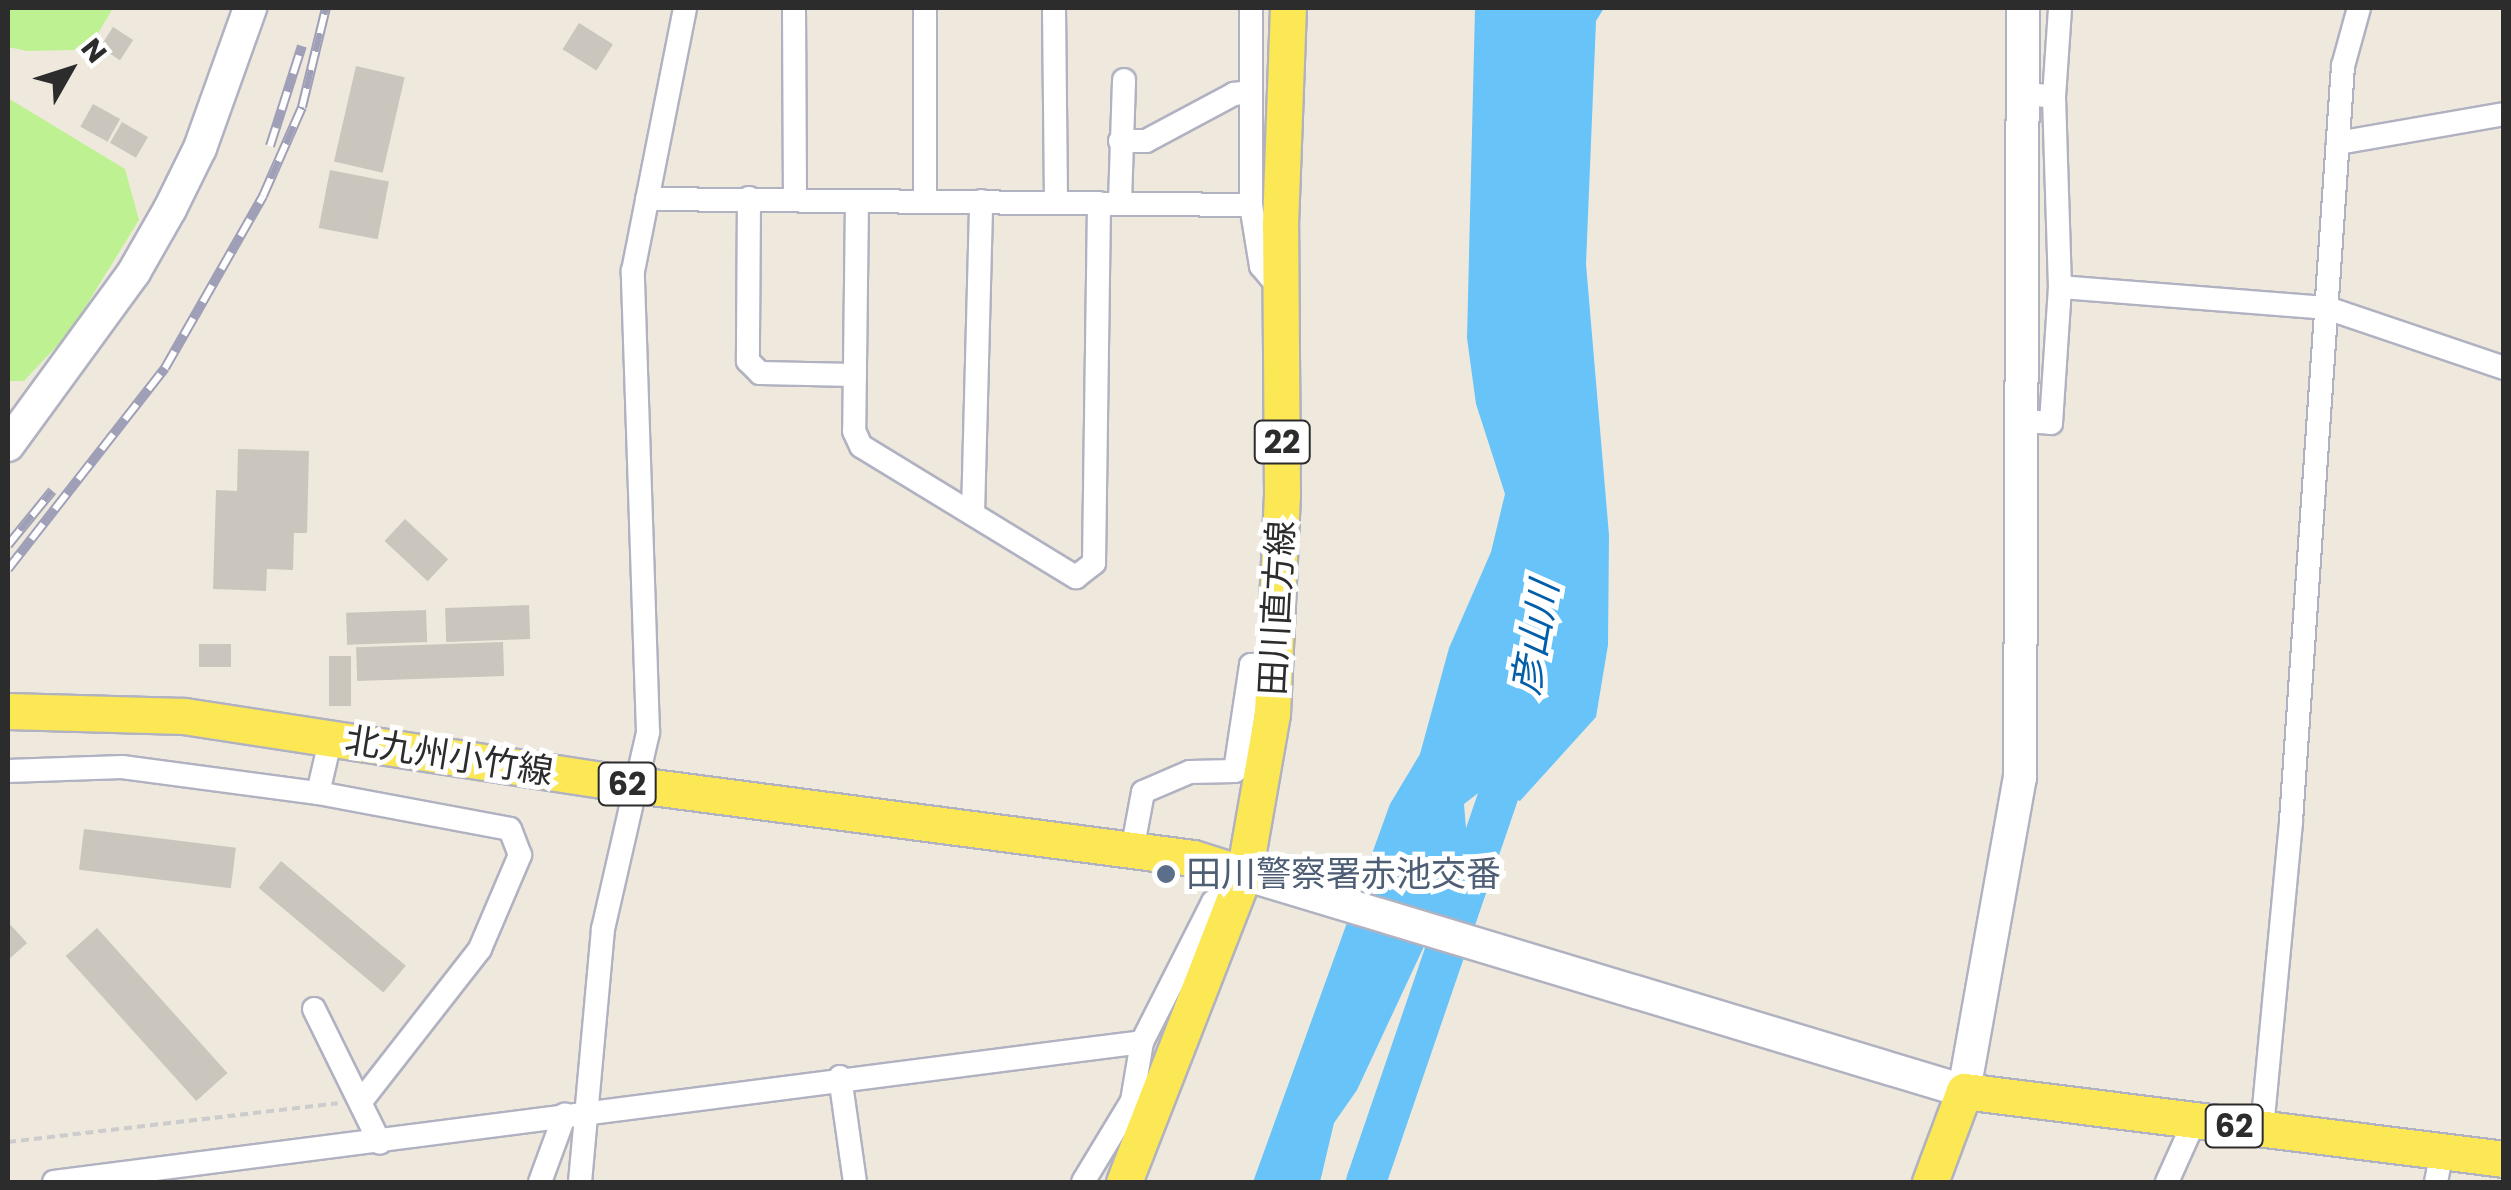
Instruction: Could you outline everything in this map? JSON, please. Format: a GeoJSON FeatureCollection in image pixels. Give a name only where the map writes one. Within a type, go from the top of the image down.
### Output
{"type":"FeatureCollection","features":[{"type":"Feature","properties":{"kind":"main road","name":"田川直方線"},"geometry":{"type":"LineString","coordinates":[[1124,1182],[1257,877],[1275,664],[1288,8]]}},
{"type":"Feature","properties":{"kind":"main road","name":"北九州小竹線"},"geometry":{"type":"LineString","coordinates":[[8,711],[184,716],[638,786],[1193,858],[1257,877]]}},
{"type":"Feature","properties":{"kind":"main road","name":"62"},"geometry":{"type":"LineString","coordinates":[[1951,1086],[2262,1129],[2439,1167],[2504,1160]]}},
{"type":"Feature","properties":{"kind":"main road"},"geometry":{"type":"LineString","coordinates":[[1930,1182],[1951,1086]]}},
{"type":"Feature","properties":{"kind":"street"},"geometry":{"type":"LineString","coordinates":[[11,435],[134,272],[170,209],[200,148],[250,8]]}},
{"type":"Feature","properties":{"kind":"street"},"geometry":{"type":"LineString","coordinates":[[580,1182],[573,1112],[603,929],[648,732],[649,646],[638,522],[633,271],[686,8]]}},
{"type":"Feature","properties":{"kind":"street"},"geometry":{"type":"LineString","coordinates":[[794,8],[796,198]]}},
{"type":"Feature","properties":{"kind":"street"},"geometry":{"type":"LineString","coordinates":[[925,8],[925,200]]}},
{"type":"Feature","properties":{"kind":"street"},"geometry":{"type":"LineString","coordinates":[[1054,8],[1056,200]]}},
{"type":"Feature","properties":{"kind":"street"},"geometry":{"type":"LineString","coordinates":[[1251,8],[1251,205],[1261,266],[1282,292]]}},
{"type":"Feature","properties":{"kind":"street"},"geometry":{"type":"LineString","coordinates":[[1083,1182],[1132,1101],[1142,1042],[1212,902],[1257,877],[1951,1086],[2020,778],[2024,421],[2018,94],[2023,8]]}},
{"type":"Feature","properties":{"kind":"street"},"geometry":{"type":"LineString","coordinates":[[2024,421],[2051,424],[2060,287],[2054,97],[2060,8]]}},
{"type":"Feature","properties":{"kind":"street"},"geometry":{"type":"LineString","coordinates":[[2262,1129],[2343,66],[2359,8]]}},
{"type":"Feature","properties":{"kind":"street"},"geometry":{"type":"LineString","coordinates":[[857,200],[854,430],[861,446],[1076,577],[1094,563],[1110,202],[1120,142],[1124,80]]}},
{"type":"Feature","properties":{"kind":"street"},"geometry":{"type":"LineString","coordinates":[[1120,142],[1146,141],[1234,94],[1251,92]]}},
{"type":"Feature","properties":{"kind":"street"},"geometry":{"type":"LineString","coordinates":[[2018,94],[2054,97]]}},
{"type":"Feature","properties":{"kind":"street"},"geometry":{"type":"LineString","coordinates":[[2338,143],[2504,114]]}},
{"type":"Feature","properties":{"kind":"street"},"geometry":{"type":"LineString","coordinates":[[749,198],[748,361],[760,373],[855,375]]}},
{"type":"Feature","properties":{"kind":"street"},"geometry":{"type":"LineString","coordinates":[[647,200],[1056,200],[1251,205]]}},
{"type":"Feature","properties":{"kind":"street"},"geometry":{"type":"LineString","coordinates":[[973,514],[980,201]]}},
{"type":"Feature","properties":{"kind":"street"},"geometry":{"type":"LineString","coordinates":[[2060,287],[2327,308],[2504,368]]}},
{"type":"Feature","properties":{"kind":"street"},"geometry":{"type":"LineString","coordinates":[[1132,851],[1143,792],[1190,772],[1234,771],[1251,665],[1275,664]]}},
{"type":"Feature","properties":{"kind":"street"},"geometry":{"type":"LineString","coordinates":[[318,793],[330,738]]}},
{"type":"Feature","properties":{"kind":"street"},"geometry":{"type":"LineString","coordinates":[[8,771],[122,767],[318,793],[510,829],[520,855],[480,948],[363,1099]]}},
{"type":"Feature","properties":{"kind":"street"},"geometry":{"type":"LineString","coordinates":[[314,1010],[363,1099],[380,1143]]}},
{"type":"Feature","properties":{"kind":"street"},"geometry":{"type":"LineString","coordinates":[[54,1182],[214,1173],[573,1112],[1142,1042]]}},
{"type":"Feature","properties":{"kind":"street"},"geometry":{"type":"LineString","coordinates":[[840,1077],[848,1181]]}},
{"type":"Feature","properties":{"kind":"street"},"geometry":{"type":"LineString","coordinates":[[540,1182],[573,1112]]}},
{"type":"Feature","properties":{"kind":"street"},"geometry":{"type":"LineString","coordinates":[[2167,1182],[2194,1122]]}},
{"type":"Feature","properties":{"kind":"path"},"geometry":{"type":"LineString","coordinates":[[8,1142],[363,1099]]}},
{"type":"Feature","properties":{"kind":"green space"},"geometry":{"type":"Polygon","coordinates":[[[8,8],[113,8],[97,35],[75,50],[27,51],[8,47],[8,8]]]}},
{"type":"Feature","properties":{"kind":"green space"},"geometry":{"type":"Polygon","coordinates":[[[8,98],[125,169],[139,220],[70,332],[24,381],[8,381],[8,98]]]}},
{"type":"Feature","properties":{"kind":"water"},"geometry":{"type":"Polygon","coordinates":[[[1475,8],[1604,8],[1596,21],[1586,264],[1609,535],[1608,645],[1596,717],[1520,801],[1486,787],[1464,804],[1468,852],[1357,1090],[1334,1123],[1320,1182],[1253,1182],[1390,804],[1420,754],[1449,648],[1491,552],[1505,494],[1476,404],[1467,338],[1475,8]]]}},
{"type":"Feature","properties":{"kind":"building"},"geometry":{"type":"Polygon","coordinates":[[[579,23],[613,44],[596,70],[563,49],[579,23]]]}},
{"type":"Feature","properties":{"kind":"building"},"geometry":{"type":"Polygon","coordinates":[[[113,27],[133,40],[120,60],[100,47],[113,27]]]}},
{"type":"Feature","properties":{"kind":"building"},"geometry":{"type":"Polygon","coordinates":[[[356,66],[405,77],[383,173],[334,161],[356,66]]]}},
{"type":"Feature","properties":{"kind":"building"},"geometry":{"type":"Polygon","coordinates":[[[93,104],[120,119],[108,142],[80,127],[93,104]]]}},
{"type":"Feature","properties":{"kind":"building"},"geometry":{"type":"Polygon","coordinates":[[[122,122],[148,137],[136,158],[110,143],[122,122]]]}},
{"type":"Feature","properties":{"kind":"building"},"geometry":{"type":"Polygon","coordinates":[[[330,170],[389,181],[378,239],[319,228],[330,170]]]}},
{"type":"Feature","properties":{"kind":"building"},"geometry":{"type":"Polygon","coordinates":[[[238,449],[309,451],[307,533],[294,533],[293,570],[267,569],[266,591],[213,589],[216,490],[237,491],[238,449]]]}},
{"type":"Feature","properties":{"kind":"building"},"geometry":{"type":"Polygon","coordinates":[[[405,519],[448,559],[428,581],[385,541],[405,519]]]}},
{"type":"Feature","properties":{"kind":"building"},"geometry":{"type":"Polygon","coordinates":[[[529,605],[530,639],[446,642],[445,608],[529,605]]]}},
{"type":"Feature","properties":{"kind":"building"},"geometry":{"type":"Polygon","coordinates":[[[426,610],[427,642],[347,645],[346,613],[426,610]]]}},
{"type":"Feature","properties":{"kind":"building"},"geometry":{"type":"Polygon","coordinates":[[[503,642],[504,676],[357,681],[356,647],[503,642]]]}},
{"type":"Feature","properties":{"kind":"building"},"geometry":{"type":"Polygon","coordinates":[[[199,644],[231,644],[231,667],[199,667],[199,644]]]}},
{"type":"Feature","properties":{"kind":"building"},"geometry":{"type":"Polygon","coordinates":[[[329,656],[351,656],[351,706],[329,706],[329,656]]]}},
{"type":"Feature","properties":{"kind":"building"},"geometry":{"type":"Polygon","coordinates":[[[84,829],[236,848],[231,888],[79,870],[84,829]]]}},
{"type":"Feature","properties":{"kind":"building"},"geometry":{"type":"Polygon","coordinates":[[[281,861],[406,966],[383,993],[259,888],[281,861]]]}},
{"type":"Feature","properties":{"kind":"building"},"geometry":{"type":"Polygon","coordinates":[[[8,922],[27,943],[8,960],[8,922]]]}},
{"type":"Feature","properties":{"kind":"building"},"geometry":{"type":"Polygon","coordinates":[[[97,928],[227,1073],[196,1101],[66,956],[97,928]]]}},
{"type":"Feature","properties":{"kind":"waterway","name":"彦山川"},"geometry":{"type":"LineString","coordinates":[[1366,1182],[1517,742]]}},
{"type":"Feature","properties":{"kind":"railway"},"geometry":{"type":"LineString","coordinates":[[8,569],[165,368],[263,196],[302,107],[326,8]]}},
{"type":"Feature","properties":{"kind":"railway"},"geometry":{"type":"LineString","coordinates":[[270,146],[302,46]]}},
{"type":"Feature","properties":{"kind":"railway"},"geometry":{"type":"LineString","coordinates":[[8,545],[52,491]]}},
{"type":"Feature","properties":{"kind":"place","name":"田川警察署赤池交番"},"geometry":{"type":"Point","coordinates":[1166,874]}}]}
